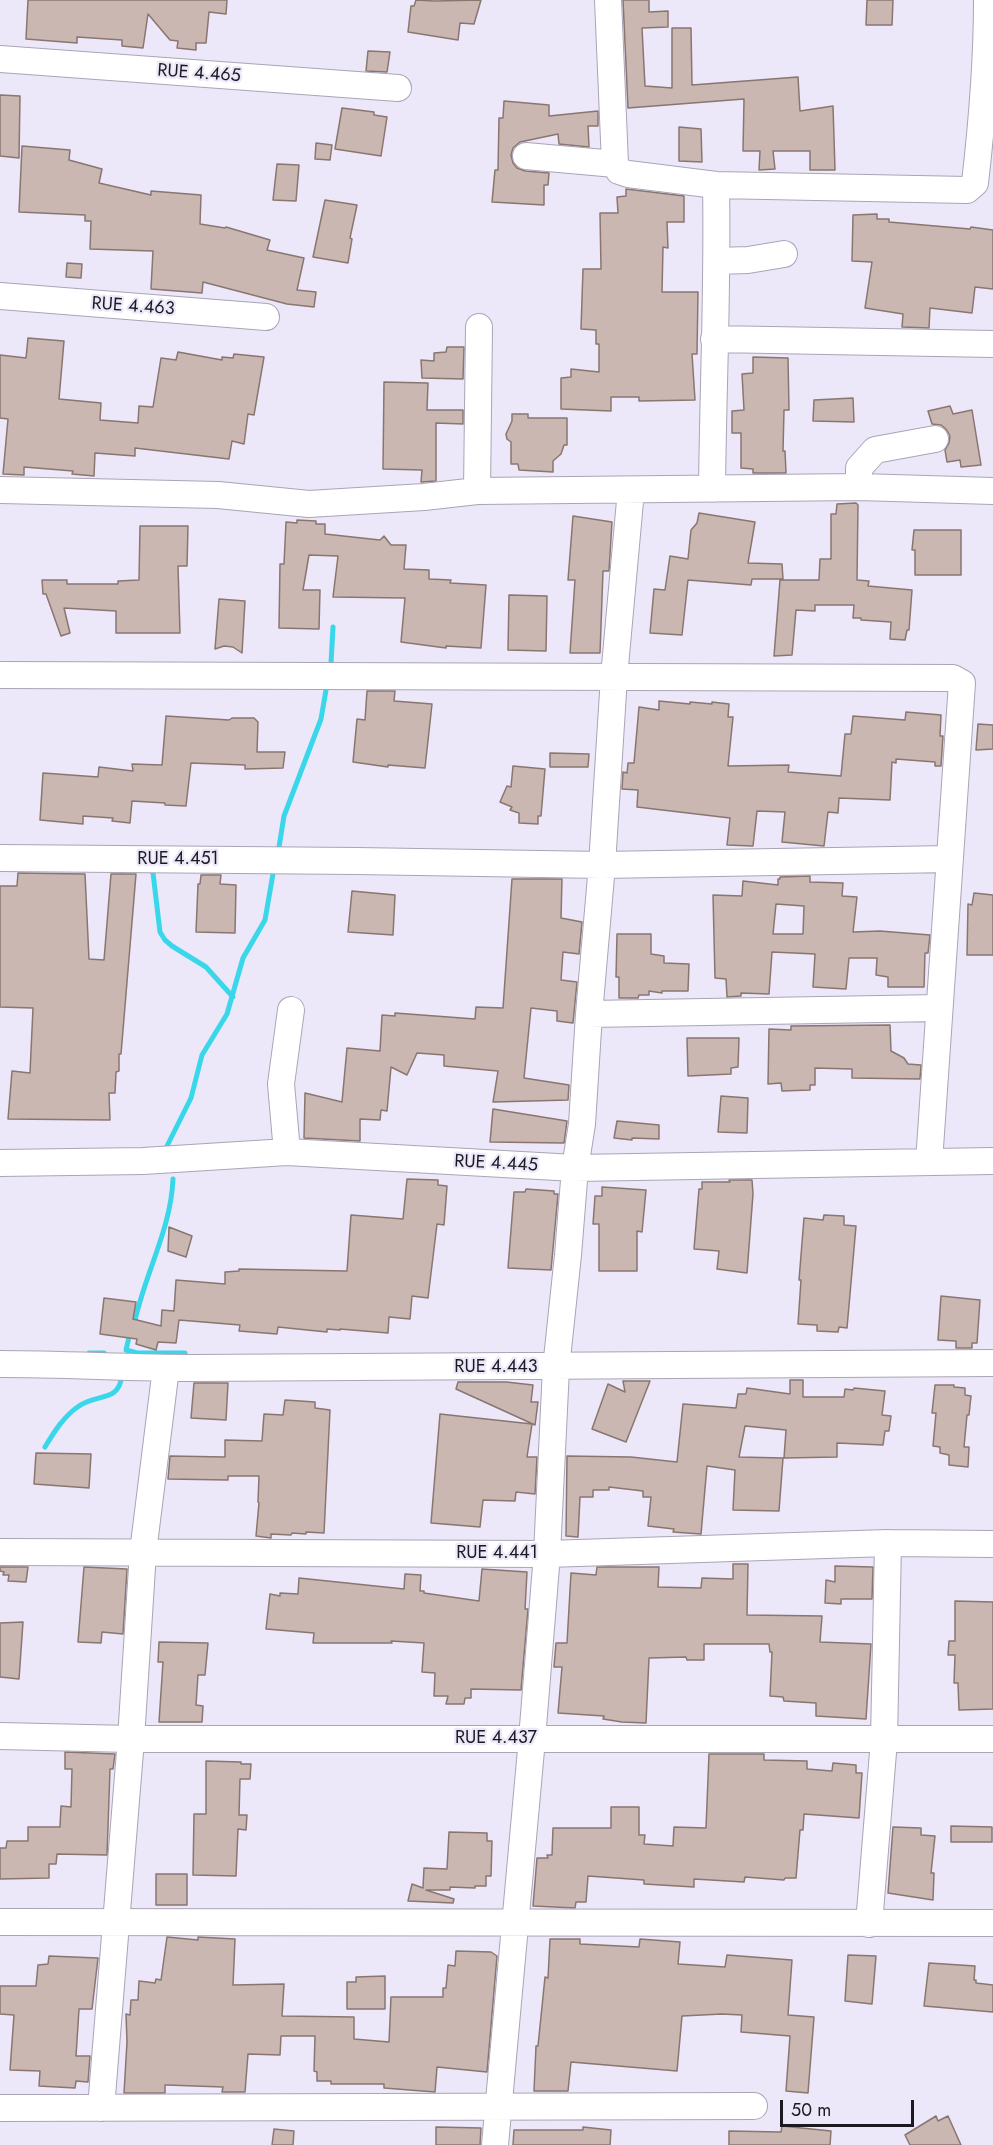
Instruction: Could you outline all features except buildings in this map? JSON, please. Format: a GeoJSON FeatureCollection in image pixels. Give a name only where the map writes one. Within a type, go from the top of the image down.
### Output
{"type":"FeatureCollection","features":[{"type":"Feature","properties":{"kind":"street"},"geometry":{"type":"LineString","coordinates":[[608,0],[615,164],[619,171],[716,185],[967,190],[975,183],[984,98],[987,0]]}},
{"type":"Feature","properties":{"kind":"street","name":"RUE 4.465"},"geometry":{"type":"LineString","coordinates":[[0,59],[398,88]]}},
{"type":"Feature","properties":{"kind":"street"},"geometry":{"type":"LineString","coordinates":[[526,156],[615,164]]}},
{"type":"Feature","properties":{"kind":"street"},"geometry":{"type":"LineString","coordinates":[[712,489],[717,261],[716,185]]}},
{"type":"Feature","properties":{"kind":"street"},"geometry":{"type":"LineString","coordinates":[[717,261],[748,260],[784,254]]}},
{"type":"Feature","properties":{"kind":"street","name":"RUE 4.463"},"geometry":{"type":"LineString","coordinates":[[0,296],[266,317]]}},
{"type":"Feature","properties":{"kind":"street"},"geometry":{"type":"LineString","coordinates":[[477,491],[479,327]]}},
{"type":"Feature","properties":{"kind":"street"},"geometry":{"type":"LineString","coordinates":[[714,339],[993,344]]}},
{"type":"Feature","properties":{"kind":"street"},"geometry":{"type":"LineString","coordinates":[[859,487],[859,468],[875,450],[935,439]]}},
{"type":"Feature","properties":{"kind":"street"},"geometry":{"type":"LineString","coordinates":[[0,490],[218,495],[309,504],[424,497],[477,491],[859,487],[993,491]]}},
{"type":"Feature","properties":{"kind":"street"},"geometry":{"type":"LineString","coordinates":[[495,2145],[532,1739],[547,1554],[556,1368],[575,1168],[582,1124],[614,677],[631,490]]}},
{"type":"Feature","properties":{"kind":"street"},"geometry":{"type":"LineString","coordinates":[[0,675],[953,678],[962,683],[929,1162]]}},
{"type":"Feature","properties":{"kind":"street","name":"RUE 4.451"},"geometry":{"type":"LineString","coordinates":[[0,858],[602,866],[950,859]]}},
{"type":"Feature","properties":{"kind":"street"},"geometry":{"type":"LineString","coordinates":[[589,1014],[939,1008]]}},
{"type":"Feature","properties":{"kind":"street"},"geometry":{"type":"LineString","coordinates":[[287,1152],[281,1084],[291,1010]]}},
{"type":"Feature","properties":{"kind":"street","name":"RUE 4.445"},"geometry":{"type":"LineString","coordinates":[[0,1163],[143,1161],[287,1152],[575,1168],[993,1161]]}},
{"type":"Feature","properties":{"kind":"street","name":"RUE 4.443"},"geometry":{"type":"LineString","coordinates":[[0,1364],[166,1368],[556,1368],[993,1363]]}},
{"type":"Feature","properties":{"kind":"street"},"geometry":{"type":"LineString","coordinates":[[101,2108],[114,1922],[131,1739],[142,1552],[166,1368]]}},
{"type":"Feature","properties":{"kind":"street"},"geometry":{"type":"LineString","coordinates":[[869,1924],[884,1740],[888,1543]]}},
{"type":"Feature","properties":{"kind":"street","name":"RUE 4.441"},"geometry":{"type":"LineString","coordinates":[[0,1552],[547,1554],[888,1543],[993,1544]]}},
{"type":"Feature","properties":{"kind":"street","name":"RUE 4.437"},"geometry":{"type":"LineString","coordinates":[[0,1736],[131,1739],[993,1739]]}},
{"type":"Feature","properties":{"kind":"street"},"geometry":{"type":"LineString","coordinates":[[0,1922],[993,1923]]}},
{"type":"Feature","properties":{"kind":"street"},"geometry":{"type":"LineString","coordinates":[[0,2108],[754,2106]]}},
{"type":"Feature","properties":{"kind":"waterway"},"geometry":{"type":"LineString","coordinates":[[331,663],[333,627]]}},
{"type":"Feature","properties":{"kind":"waterway"},"geometry":{"type":"LineString","coordinates":[[279,847],[284,816],[321,719],[327,684]]}},
{"type":"Feature","properties":{"kind":"waterway"},"geometry":{"type":"LineString","coordinates":[[167,1146],[191,1098],[202,1055],[227,1014],[243,958],[265,920],[274,868]]}},
{"type":"Feature","properties":{"kind":"waterway"},"geometry":{"type":"LineString","coordinates":[[146,870],[151,870],[153,873],[160,932],[165,940],[206,967],[233,997]]}},
{"type":"Feature","properties":{"kind":"waterway"},"geometry":{"type":"LineString","coordinates":[[134,1325],[167,1216],[173,1179]]}},
{"type":"Feature","properties":{"kind":"waterway"},"geometry":{"type":"LineString","coordinates":[[130,1333],[126,1350],[137,1353],[185,1353]]}},
{"type":"Feature","properties":{"kind":"waterway"},"geometry":{"type":"LineString","coordinates":[[89,1353],[104,1353]]}},
{"type":"Feature","properties":{"kind":"waterway"},"geometry":{"type":"LineString","coordinates":[[45,1447],[56,1430],[79,1406],[117,1390],[122,1375]]}}]}
